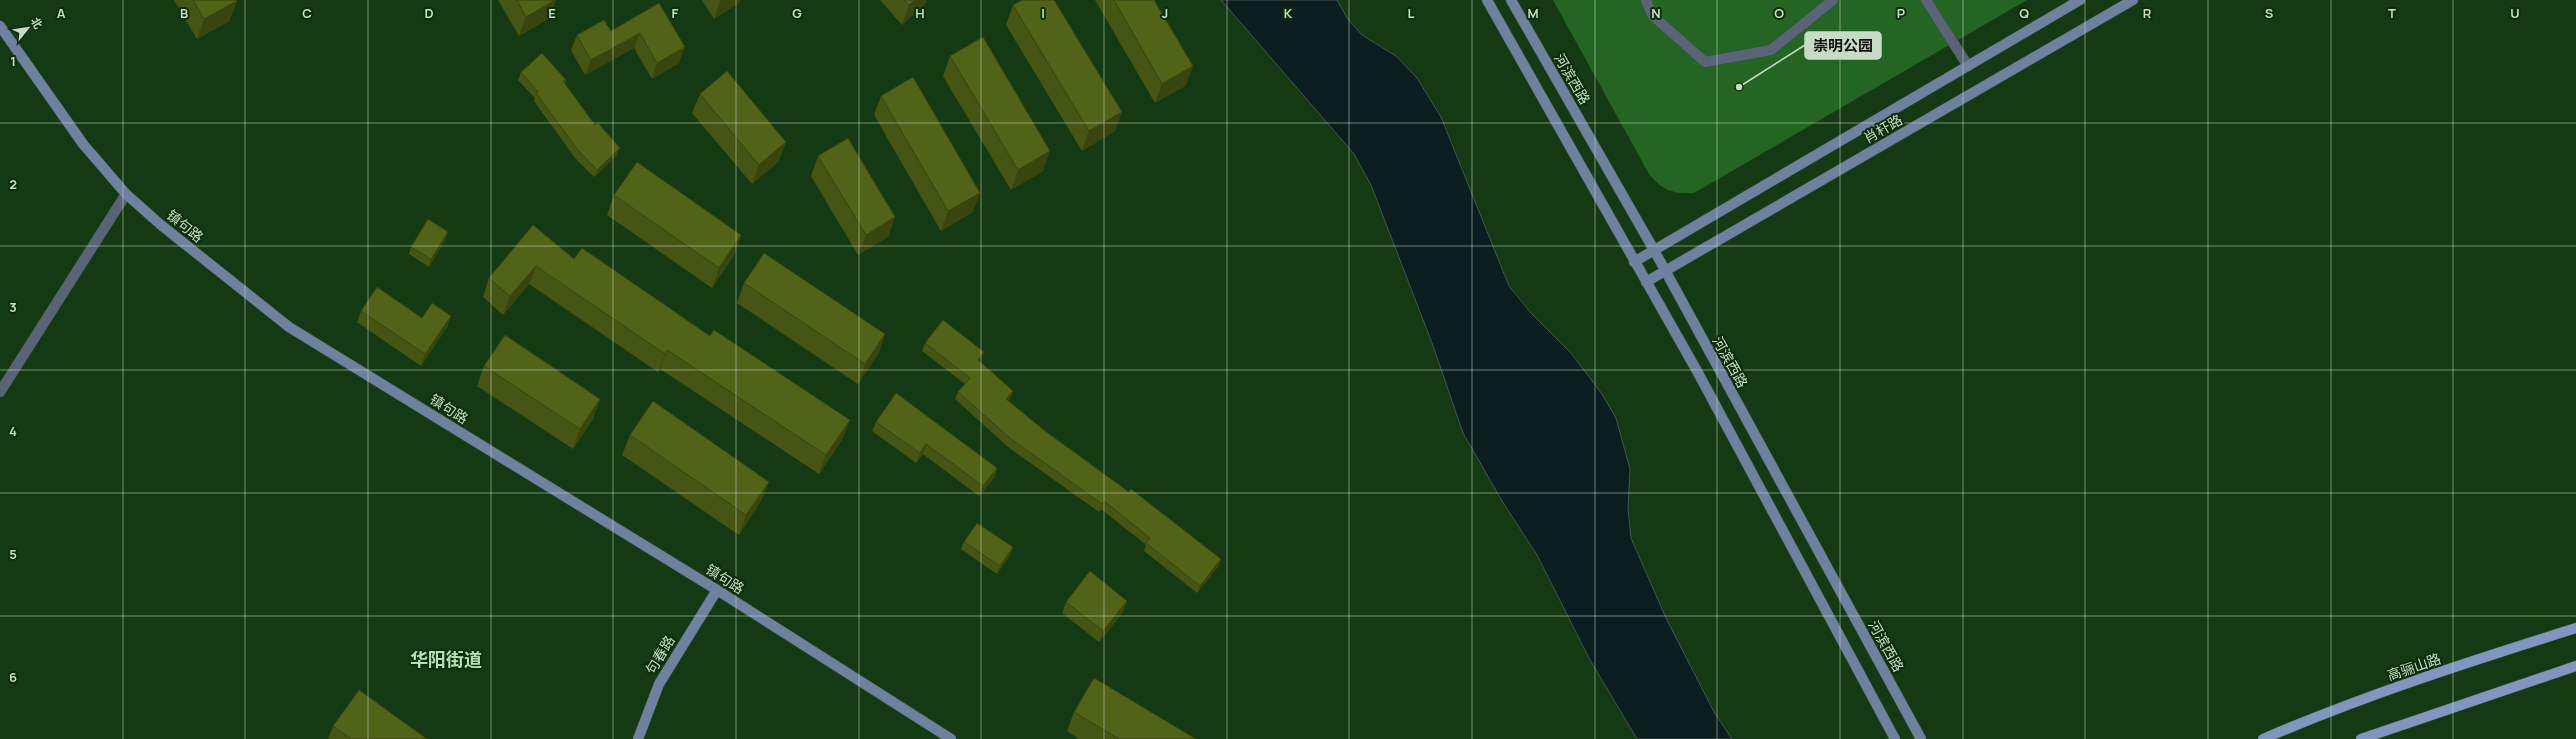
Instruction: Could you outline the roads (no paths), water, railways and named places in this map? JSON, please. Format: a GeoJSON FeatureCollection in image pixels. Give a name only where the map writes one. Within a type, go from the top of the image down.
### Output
{"type":"FeatureCollection","features":[{"type":"Feature","properties":{"kind":"main road","name":"高骊山路"},"geometry":{"type":"LineString","coordinates":[[2263,739],[2311,718],[2576,628]]}},
{"type":"Feature","properties":{"kind":"main road"},"geometry":{"type":"LineString","coordinates":[[2361,739],[2576,666]]}},
{"type":"Feature","properties":{"kind":"street"},"geometry":{"type":"LineString","coordinates":[[1487,0],[1701,378],[1895,739]]}},
{"type":"Feature","properties":{"kind":"street","name":"河滨西路"},"geometry":{"type":"LineString","coordinates":[[1511,0],[1654,250],[1921,739]]}},
{"type":"Feature","properties":{"kind":"street"},"geometry":{"type":"LineString","coordinates":[[1646,0],[1652,16],[1705,62],[1771,50],[1833,0]]}},
{"type":"Feature","properties":{"kind":"street"},"geometry":{"type":"LineString","coordinates":[[1926,0],[1968,66]]}},
{"type":"Feature","properties":{"kind":"street","name":"肖杆路"},"geometry":{"type":"LineString","coordinates":[[1634,262],[2080,0]]}},
{"type":"Feature","properties":{"kind":"street","name":"肖杆路"},"geometry":{"type":"LineString","coordinates":[[1646,282],[2133,0]]}},
{"type":"Feature","properties":{"kind":"street","name":"镇句路"},"geometry":{"type":"LineString","coordinates":[[0,26],[82,144],[126,194],[161,225],[289,327],[717,590],[951,739]]}},
{"type":"Feature","properties":{"kind":"street"},"geometry":{"type":"LineString","coordinates":[[0,392],[126,194]]}},
{"type":"Feature","properties":{"kind":"street","name":"句春路"},"geometry":{"type":"LineString","coordinates":[[638,739],[659,684],[717,590]]}},
{"type":"Feature","properties":{"kind":"place","name":"崇明公园"},"geometry":{"type":"Point","coordinates":[1739,87]}},
{"type":"Feature","properties":{"kind":"district","name":"华阳街道"},"geometry":{"type":"Point","coordinates":[446,660]}}]}
